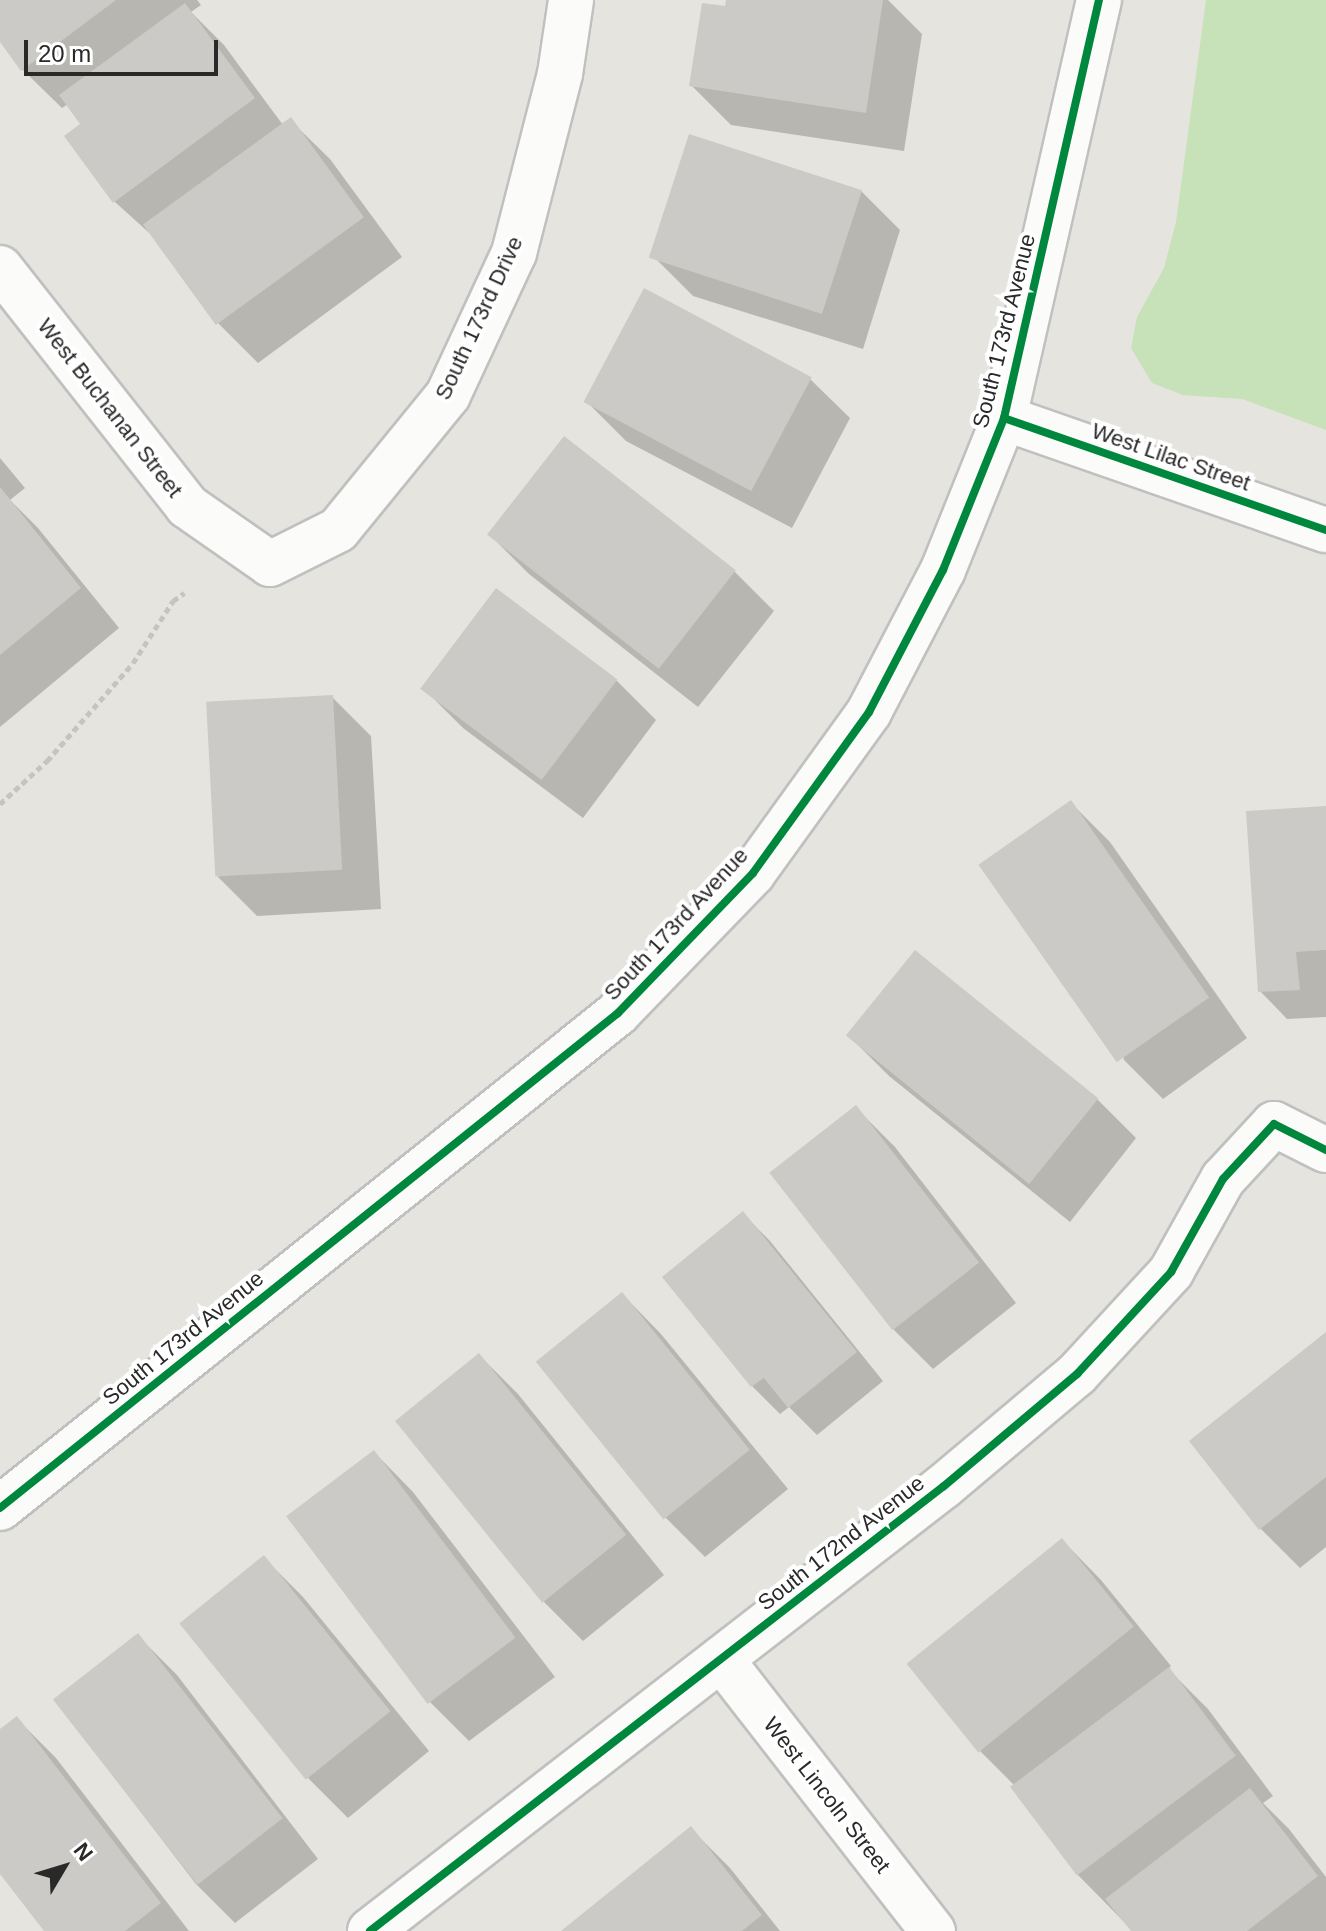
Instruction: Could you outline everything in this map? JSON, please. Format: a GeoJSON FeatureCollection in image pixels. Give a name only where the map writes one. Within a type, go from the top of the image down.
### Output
{"type":"FeatureCollection","features":[{"type":"Feature","properties":{"kind":"street","name":"South 173rd Drive"},"geometry":{"type":"LineString","coordinates":[[270,564],[338,530],[448,395],[514,253],[560,74],[571,0]]}},
{"type":"Feature","properties":{"kind":"street","name":"South 173rd Avenue"},"geometry":{"type":"LineString","coordinates":[[0,1508],[618,1013],[753,873],[869,712],[943,570],[1004,418],[1099,0]]}},
{"type":"Feature","properties":{"kind":"street","name":"West Buchanan Street"},"geometry":{"type":"LineString","coordinates":[[0,268],[187,506],[270,564]]}},
{"type":"Feature","properties":{"kind":"street","name":"West Lilac Street"},"geometry":{"type":"LineString","coordinates":[[1004,418],[1326,530]]}},
{"type":"Feature","properties":{"kind":"street","name":"South 172nd Avenue"},"geometry":{"type":"LineString","coordinates":[[370,1931],[944,1486],[1077,1374],[1171,1272],[1223,1179],[1274,1124],[1326,1150]]}},
{"type":"Feature","properties":{"kind":"street","name":"West Lincoln Street"},"geometry":{"type":"LineString","coordinates":[[721,1659],[933,1931]]}},
{"type":"Feature","properties":{"kind":"path"},"geometry":{"type":"LineString","coordinates":[[0,804],[47,761],[133,663],[173,601],[184,593]]}},
{"type":"Feature","properties":{"kind":"green space"},"geometry":{"type":"Polygon","coordinates":[[[1206,0],[1326,0],[1326,430],[1242,399],[1183,395],[1152,383],[1131,348],[1137,317],[1164,268],[1176,222],[1206,0]]]}},
{"type":"Feature","properties":{"kind":"building"},"geometry":{"type":"Polygon","coordinates":[[[0,0],[116,0],[21,71],[0,42],[0,0]]]}},
{"type":"Feature","properties":{"kind":"building"},"geometry":{"type":"Polygon","coordinates":[[[726,0],[883,0],[866,113],[689,86],[702,3],[725,6],[726,0]]]}},
{"type":"Feature","properties":{"kind":"building"},"geometry":{"type":"Polygon","coordinates":[[[185,3],[255,98],[113,203],[64,136],[80,124],[59,95],[185,3]]]}},
{"type":"Feature","properties":{"kind":"building"},"geometry":{"type":"Polygon","coordinates":[[[291,117],[364,217],[216,325],[143,225],[291,117]]]}},
{"type":"Feature","properties":{"kind":"building"},"geometry":{"type":"Polygon","coordinates":[[[689,134],[862,190],[822,314],[649,258],[689,134]]]}},
{"type":"Feature","properties":{"kind":"building"},"geometry":{"type":"Polygon","coordinates":[[[644,288],[812,377],[751,491],[583,402],[644,288]]]}},
{"type":"Feature","properties":{"kind":"building"},"geometry":{"type":"Polygon","coordinates":[[[564,436],[736,570],[659,669],[487,535],[564,436]]]}},
{"type":"Feature","properties":{"kind":"building"},"geometry":{"type":"Polygon","coordinates":[[[0,487],[81,588],[0,655],[0,487]]]}},
{"type":"Feature","properties":{"kind":"building"},"geometry":{"type":"Polygon","coordinates":[[[496,588],[617,679],[542,780],[420,689],[496,588]]]}},
{"type":"Feature","properties":{"kind":"building"},"geometry":{"type":"Polygon","coordinates":[[[333,695],[342,870],[215,876],[206,702],[333,695]]]}},
{"type":"Feature","properties":{"kind":"building"},"geometry":{"type":"Polygon","coordinates":[[[1071,800],[1209,997],[1117,1062],[978,865],[1071,800]]]}},
{"type":"Feature","properties":{"kind":"building"},"geometry":{"type":"Polygon","coordinates":[[[1326,806],[1326,950],[1296,952],[1300,990],[1258,992],[1246,811],[1326,806]]]}},
{"type":"Feature","properties":{"kind":"building"},"geometry":{"type":"Polygon","coordinates":[[[915,950],[1098,1099],[1029,1184],[846,1035],[915,950]]]}},
{"type":"Feature","properties":{"kind":"building"},"geometry":{"type":"Polygon","coordinates":[[[856,1105],[979,1263],[892,1330],[769,1173],[856,1105]]]}},
{"type":"Feature","properties":{"kind":"building"},"geometry":{"type":"Polygon","coordinates":[[[743,1211],[857,1352],[788,1408],[764,1378],[751,1387],[662,1277],[743,1211]]]}},
{"type":"Feature","properties":{"kind":"building"},"geometry":{"type":"Polygon","coordinates":[[[622,1292],[750,1450],[663,1520],[536,1362],[622,1292]]]}},
{"type":"Feature","properties":{"kind":"building"},"geometry":{"type":"Polygon","coordinates":[[[1326,1332],[1326,1477],[1259,1530],[1189,1441],[1326,1332]]]}},
{"type":"Feature","properties":{"kind":"building"},"geometry":{"type":"Polygon","coordinates":[[[479,1353],[626,1535],[542,1603],[395,1421],[479,1353]]]}},
{"type":"Feature","properties":{"kind":"building"},"geometry":{"type":"Polygon","coordinates":[[[374,1450],[515,1638],[428,1704],[286,1516],[374,1450]]]}},
{"type":"Feature","properties":{"kind":"building"},"geometry":{"type":"Polygon","coordinates":[[[1062,1538],[1134,1627],[978,1752],[907,1664],[1062,1538]]]}},
{"type":"Feature","properties":{"kind":"building"},"geometry":{"type":"Polygon","coordinates":[[[264,1555],[390,1711],[306,1780],[179,1624],[264,1555]]]}},
{"type":"Feature","properties":{"kind":"building"},"geometry":{"type":"Polygon","coordinates":[[[138,1633],[283,1818],[198,1885],[53,1699],[138,1633]]]}},
{"type":"Feature","properties":{"kind":"building"},"geometry":{"type":"Polygon","coordinates":[[[1169,1667],[1236,1756],[1077,1875],[1010,1787],[1169,1667]]]}},
{"type":"Feature","properties":{"kind":"building"},"geometry":{"type":"Polygon","coordinates":[[[17,1716],[161,1903],[125,1931],[44,1931],[0,1874],[0,1729],[17,1716]]]}},
{"type":"Feature","properties":{"kind":"building"},"geometry":{"type":"Polygon","coordinates":[[[1250,1788],[1318,1876],[1247,1931],[1131,1931],[1105,1899],[1250,1788]]]}},
{"type":"Feature","properties":{"kind":"building"},"geometry":{"type":"Polygon","coordinates":[[[691,1826],[762,1915],[742,1931],[561,1931],[691,1826]]]}},
{"type":"Feature","properties":{"kind":"cycle path"},"geometry":{"type":"LineString","coordinates":[[0,1508],[618,1013],[753,873],[869,712],[943,570],[1004,418],[1099,0]]}},
{"type":"Feature","properties":{"kind":"cycle path"},"geometry":{"type":"LineString","coordinates":[[1004,418],[1326,530]]}},
{"type":"Feature","properties":{"kind":"cycle path"},"geometry":{"type":"LineString","coordinates":[[370,1931],[944,1486],[1077,1374],[1171,1272],[1223,1179],[1274,1124],[1326,1150]]}}]}
